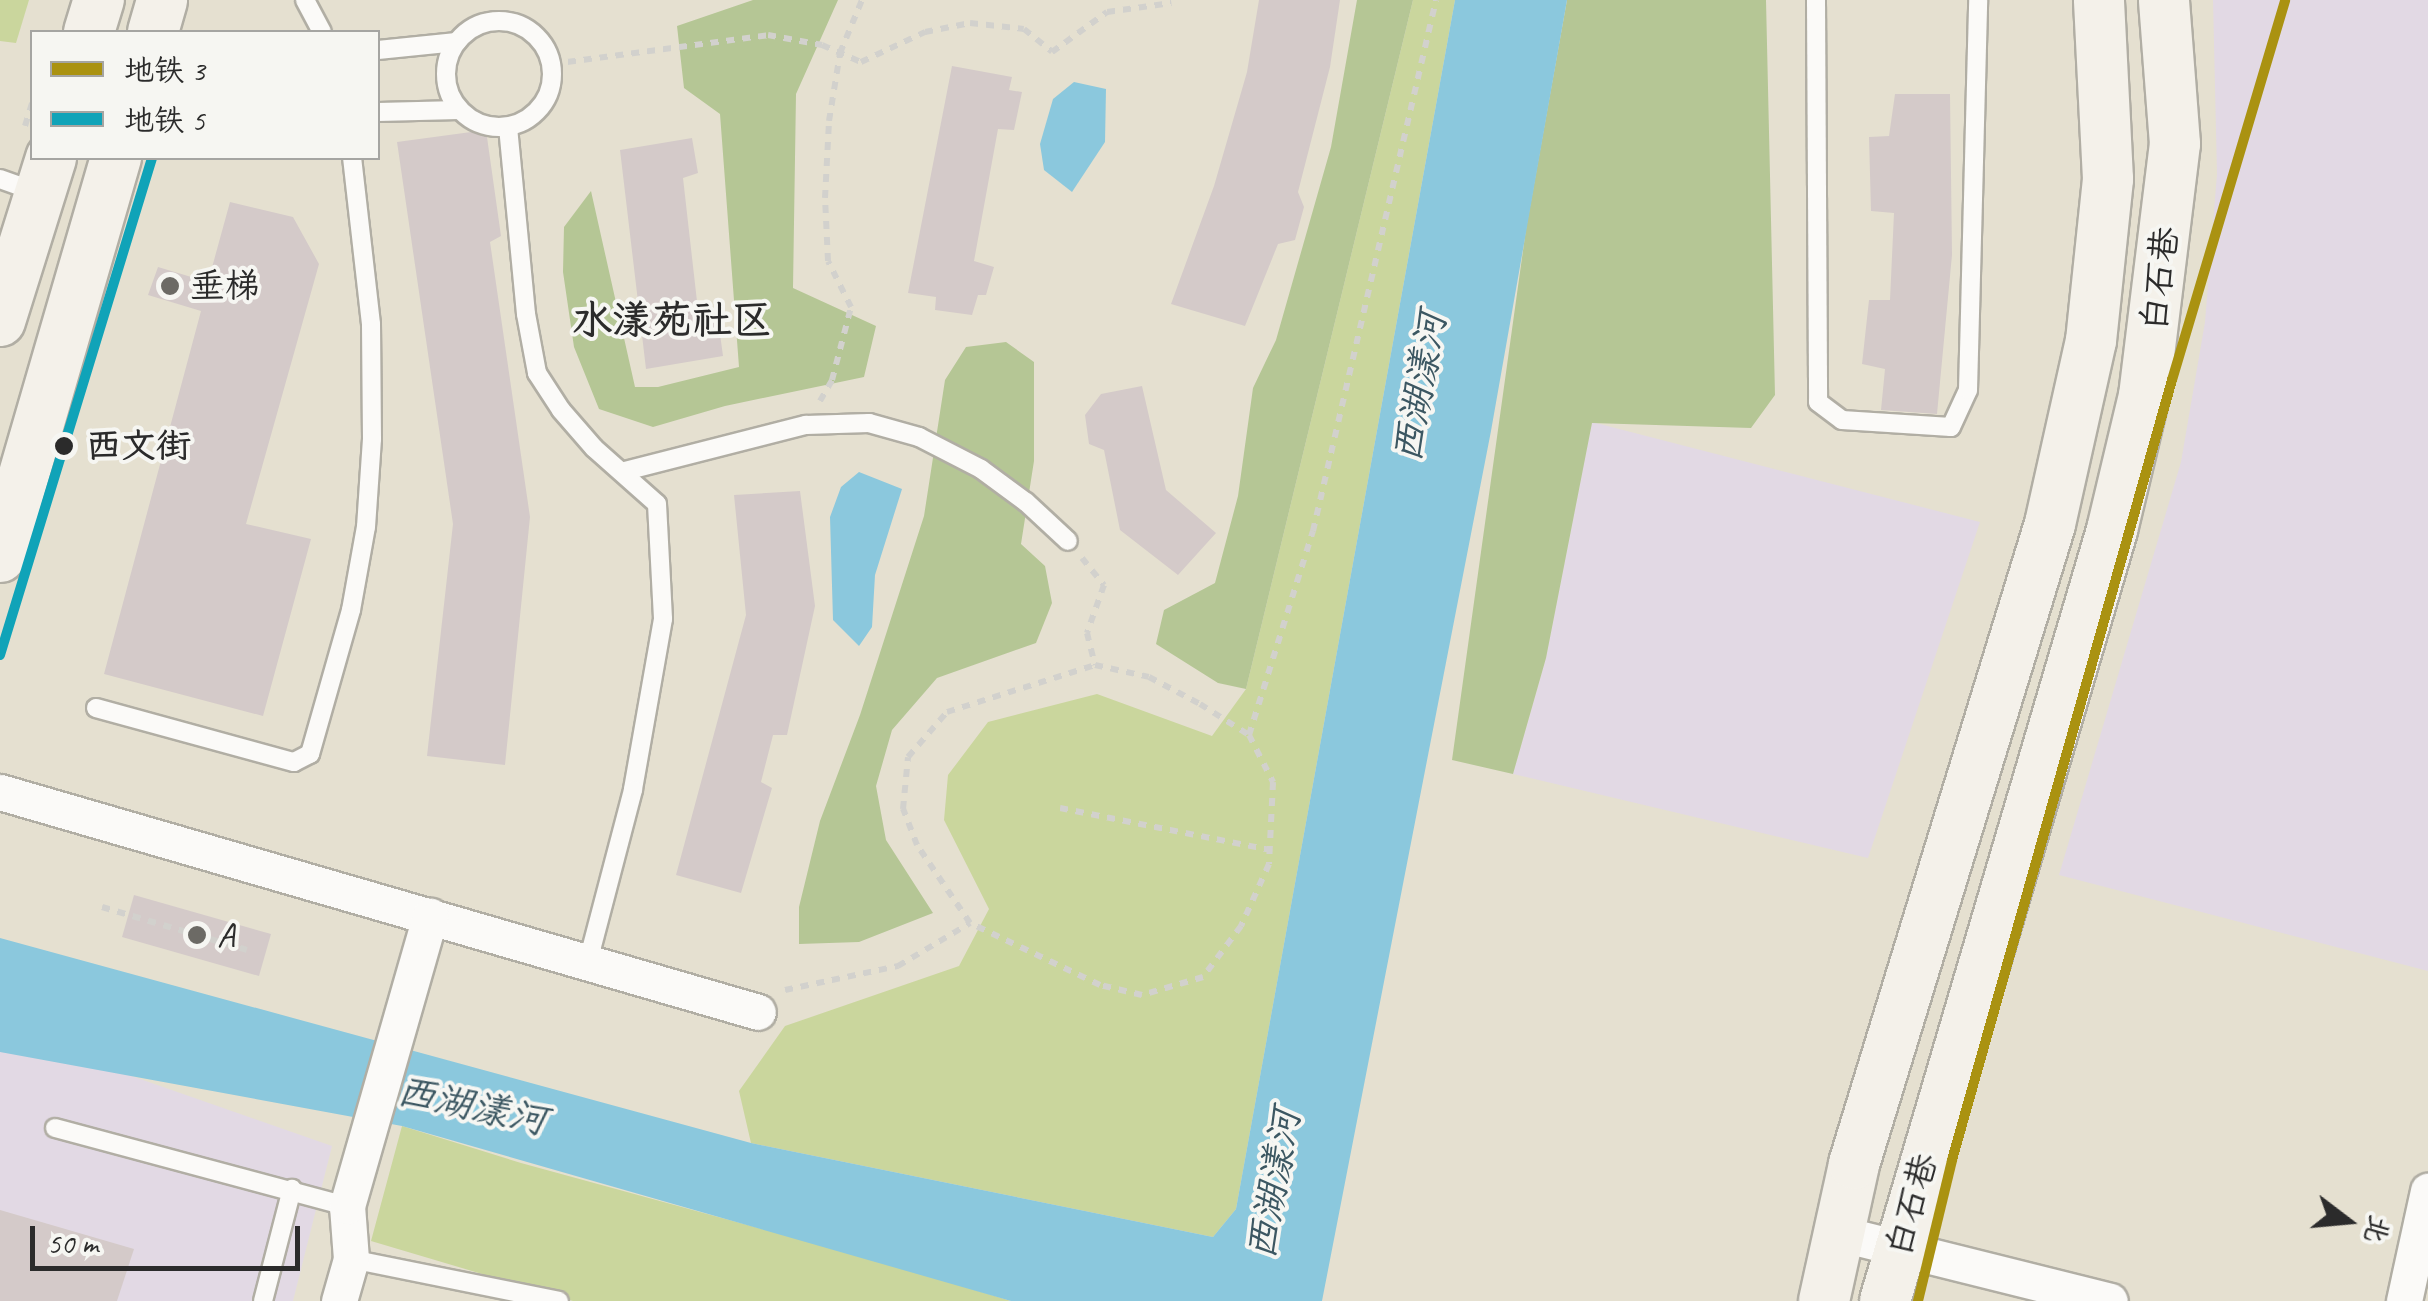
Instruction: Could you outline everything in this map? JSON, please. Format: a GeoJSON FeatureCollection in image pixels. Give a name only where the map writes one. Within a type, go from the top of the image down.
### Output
{"type":"FeatureCollection","features":[{"type":"Feature","properties":{"kind":"main road"},"geometry":{"type":"LineString","coordinates":[[90,30],[99,0]]}},
{"type":"Feature","properties":{"kind":"main road"},"geometry":{"type":"LineString","coordinates":[[154,30],[162,0]]}},
{"type":"Feature","properties":{"kind":"main road","name":"白石巷"},"geometry":{"type":"LineString","coordinates":[[1824,1301],[1854,1164],[2050,524],[2092,341],[2108,179],[2099,0]]}},
{"type":"Feature","properties":{"kind":"main road","name":"白石巷"},"geometry":{"type":"LineString","coordinates":[[1886,1301],[2112,530],[2144,396],[2174,144],[2164,0]]}},
{"type":"Feature","properties":{"kind":"main road"},"geometry":{"type":"LineString","coordinates":[[0,557],[115,160]]}},
{"type":"Feature","properties":{"kind":"main road"},"geometry":{"type":"LineString","coordinates":[[0,320],[30,177]]}},
{"type":"Feature","properties":{"kind":"street"},"geometry":{"type":"LineString","coordinates":[[0,792],[758,1012]]}},
{"type":"Feature","properties":{"kind":"street"},"geometry":{"type":"LineString","coordinates":[[339,1301],[351,1258],[347,1206],[430,916]]}},
{"type":"Feature","properties":{"kind":"street"},"geometry":{"type":"LineString","coordinates":[[2404,1301],[2428,1192]]}},
{"type":"Feature","properties":{"kind":"street"},"geometry":{"type":"LineString","coordinates":[[1838,1232],[2110,1301]]}},
{"type":"Feature","properties":{"kind":"lane"},"geometry":{"type":"LineString","coordinates":[[305,0],[321,30]]}},
{"type":"Feature","properties":{"kind":"lane"},"geometry":{"type":"LineString","coordinates":[[1816,0],[1818,402],[1842,420],[1950,428],[1968,390],[1978,0]]}},
{"type":"Feature","properties":{"kind":"lane"},"geometry":{"type":"LineString","coordinates":[[505,21],[536,35],[552,64],[548,98],[524,122],[508,128],[473,121],[459,110],[446,76],[457,42],[470,30],[505,21]]}},
{"type":"Feature","properties":{"kind":"lane"},"geometry":{"type":"LineString","coordinates":[[380,50],[457,42]]}},
{"type":"Feature","properties":{"kind":"lane"},"geometry":{"type":"LineString","coordinates":[[380,112],[459,110]]}},
{"type":"Feature","properties":{"kind":"lane"},"geometry":{"type":"LineString","coordinates":[[508,128],[526,314],[537,373],[561,410],[594,448],[625,471],[657,504],[663,619],[633,790],[588,962]]}},
{"type":"Feature","properties":{"kind":"lane"},"geometry":{"type":"LineString","coordinates":[[96,708],[294,762],[310,754],[351,610],[366,527],[372,438],[371,324],[352,160]]}},
{"type":"Feature","properties":{"kind":"lane"},"geometry":{"type":"LineString","coordinates":[[625,471],[806,425],[869,423],[919,437],[981,469],[1068,540]]}},
{"type":"Feature","properties":{"kind":"lane"},"geometry":{"type":"LineString","coordinates":[[55,1128],[347,1206]]}},
{"type":"Feature","properties":{"kind":"lane"},"geometry":{"type":"LineString","coordinates":[[262,1301],[292,1189]]}},
{"type":"Feature","properties":{"kind":"lane"},"geometry":{"type":"LineString","coordinates":[[351,1258],[559,1301]]}},
{"type":"Feature","properties":{"kind":"path"},"geometry":{"type":"LineString","coordinates":[[806,425],[832,380],[851,307],[828,261],[824,198],[829,121],[840,53],[862,0]]}},
{"type":"Feature","properties":{"kind":"path"},"geometry":{"type":"LineString","coordinates":[[1249,735],[1313,531],[1436,0]]}},
{"type":"Feature","properties":{"kind":"path"},"geometry":{"type":"LineString","coordinates":[[552,64],[768,35],[861,62],[925,32],[970,23],[1024,29],[1052,52],[1107,12],[1171,3]]}},
{"type":"Feature","properties":{"kind":"path"},"geometry":{"type":"LineString","coordinates":[[1068,540],[1104,584],[1086,633],[1095,665]]}},
{"type":"Feature","properties":{"kind":"path"},"geometry":{"type":"LineString","coordinates":[[1095,665],[1149,677],[1249,735],[1273,782],[1269,864],[1242,926],[1203,976],[1142,995],[1100,985],[970,923],[917,845],[903,809],[908,757],[947,712],[1095,665]]}},
{"type":"Feature","properties":{"kind":"path"},"geometry":{"type":"LineString","coordinates":[[1060,808],[1270,850]]}},
{"type":"Feature","properties":{"kind":"path"},"geometry":{"type":"LineString","coordinates":[[102,907],[247,950]]}},
{"type":"Feature","properties":{"kind":"path"},"geometry":{"type":"LineString","coordinates":[[758,1012],[776,991],[849,980],[898,966],[970,923]]}},
{"type":"Feature","properties":{"kind":"shaded area"},"geometry":{"type":"Polygon","coordinates":[[[2213,0],[2428,0],[2428,971],[2059,875],[2181,462],[2205,322],[2217,174],[2213,0]]]}},
{"type":"Feature","properties":{"kind":"shaded area"},"geometry":{"type":"Polygon","coordinates":[[[1592,422],[1980,522],[1868,858],[1513,774],[1546,658],[1592,422]]]}},
{"type":"Feature","properties":{"kind":"shaded area"},"geometry":{"type":"Polygon","coordinates":[[[0,1030],[332,1146],[293,1301],[0,1301],[0,1030]]]}},
{"type":"Feature","properties":{"kind":"green space"},"geometry":{"type":"Polygon","coordinates":[[[0,0],[29,0],[16,43],[0,41],[0,0]]]}},
{"type":"Feature","properties":{"kind":"green space"},"geometry":{"type":"Polygon","coordinates":[[[753,0],[838,0],[796,94],[793,288],[876,326],[864,377],[725,406],[653,427],[599,409],[574,347],[563,272],[564,227],[591,191],[635,387],[658,387],[739,367],[720,114],[684,88],[677,26],[753,0]]]}},
{"type":"Feature","properties":{"kind":"green space"},"geometry":{"type":"Polygon","coordinates":[[[1357,0],[1413,0],[1246,689],[1218,683],[1156,644],[1164,610],[1215,583],[1238,496],[1253,388],[1276,340],[1331,147],[1357,0]]]}},
{"type":"Feature","properties":{"kind":"green space"},"geometry":{"type":"Polygon","coordinates":[[[1413,0],[1455,0],[1236,1209],[1213,1237],[751,1143],[739,1091],[785,1026],[959,966],[989,909],[944,820],[948,775],[988,722],[1097,694],[1212,736],[1246,689],[1413,0]]]}},
{"type":"Feature","properties":{"kind":"green space"},"geometry":{"type":"Polygon","coordinates":[[[1567,0],[1766,0],[1775,395],[1751,428],[1592,423],[1546,658],[1513,774],[1452,760],[1526,229],[1567,0]]]}},
{"type":"Feature","properties":{"kind":"green space"},"geometry":{"type":"Polygon","coordinates":[[[1006,342],[1034,362],[1034,461],[1021,544],[1045,566],[1052,603],[1036,643],[937,678],[892,730],[876,786],[886,840],[933,913],[859,942],[799,944],[799,907],[820,821],[860,715],[924,516],[945,380],[966,347],[1006,342]]]}},
{"type":"Feature","properties":{"kind":"green space"},"geometry":{"type":"Polygon","coordinates":[[[402,1126],[1011,1301],[573,1301],[371,1241],[402,1126]]]}},
{"type":"Feature","properties":{"kind":"water","name":"西湖漾河"},"geometry":{"type":"Polygon","coordinates":[[[1455,0],[1567,0],[1491,431],[1322,1301],[1011,1301],[402,1126],[0,1052],[0,938],[751,1143],[1213,1237],[1236,1209],[1455,0]]]}},
{"type":"Feature","properties":{"kind":"water"},"geometry":{"type":"Polygon","coordinates":[[[1074,82],[1106,89],[1105,142],[1072,192],[1044,170],[1040,144],[1053,99],[1074,82]]]}},
{"type":"Feature","properties":{"kind":"water"},"geometry":{"type":"Polygon","coordinates":[[[859,472],[902,489],[875,575],[872,627],[859,646],[833,620],[830,517],[841,487],[859,472]]]}},
{"type":"Feature","properties":{"kind":"building"},"geometry":{"type":"Polygon","coordinates":[[[1259,0],[1340,0],[1330,67],[1298,192],[1304,207],[1295,240],[1278,244],[1245,326],[1171,304],[1214,186],[1247,72],[1259,0]]]}},
{"type":"Feature","properties":{"kind":"building"},"geometry":{"type":"Polygon","coordinates":[[[952,66],[1012,77],[1009,90],[1022,92],[1014,130],[998,129],[974,261],[994,267],[986,295],[978,295],[972,315],[935,310],[936,297],[908,293],[952,66]]]}},
{"type":"Feature","properties":{"kind":"building"},"geometry":{"type":"Polygon","coordinates":[[[1895,94],[1950,94],[1952,255],[1937,414],[1881,410],[1885,369],[1862,364],[1869,300],[1890,300],[1894,213],[1871,211],[1869,137],[1889,136],[1895,94]]]}},
{"type":"Feature","properties":{"kind":"building"},"geometry":{"type":"Polygon","coordinates":[[[486,130],[501,236],[490,242],[530,517],[505,765],[427,756],[453,524],[397,142],[486,130]]]}},
{"type":"Feature","properties":{"kind":"building"},"geometry":{"type":"Polygon","coordinates":[[[692,138],[698,173],[683,178],[699,319],[718,319],[723,356],[646,369],[620,150],[692,138]]]}},
{"type":"Feature","properties":{"kind":"building"},"geometry":{"type":"Polygon","coordinates":[[[230,202],[293,217],[319,264],[246,524],[311,539],[263,716],[104,674],[201,311],[148,295],[158,267],[208,282],[230,202]]]}},
{"type":"Feature","properties":{"kind":"building"},"geometry":{"type":"Polygon","coordinates":[[[1142,386],[1166,490],[1216,533],[1178,575],[1120,530],[1104,450],[1089,444],[1085,415],[1101,394],[1142,386]]]}},
{"type":"Feature","properties":{"kind":"building"},"geometry":{"type":"Polygon","coordinates":[[[800,491],[815,606],[787,735],[773,735],[761,782],[772,788],[741,893],[676,875],[746,615],[734,495],[800,491]]]}},
{"type":"Feature","properties":{"kind":"building","name":"A"},"geometry":{"type":"Polygon","coordinates":[[[134,895],[271,934],[259,976],[122,937],[134,895]]]}},
{"type":"Feature","properties":{"kind":"building"},"geometry":{"type":"Polygon","coordinates":[[[0,1210],[134,1249],[117,1301],[0,1301],[0,1210]]]}},
{"type":"Feature","properties":{"kind":"metro line","name":"3"},"geometry":{"type":"LineString","coordinates":[[1918,1301],[1952,1160],[2172,380],[2285,0]]}},
{"type":"Feature","properties":{"kind":"metro line","name":"5"},"geometry":{"type":"LineString","coordinates":[[0,655],[151,160]]}},
{"type":"Feature","properties":{"kind":"place","name":"垂梯"},"geometry":{"type":"Point","coordinates":[170,286]}},
{"type":"Feature","properties":{"kind":"place","name":"西文街"},"geometry":{"type":"Point","coordinates":[64,446]}},
{"type":"Feature","properties":{"kind":"place","name":"A"},"geometry":{"type":"Point","coordinates":[197,935]}},
{"type":"Feature","properties":{"kind":"district","name":"水漾苑社区"},"geometry":{"type":"Point","coordinates":[672,320]}}]}
